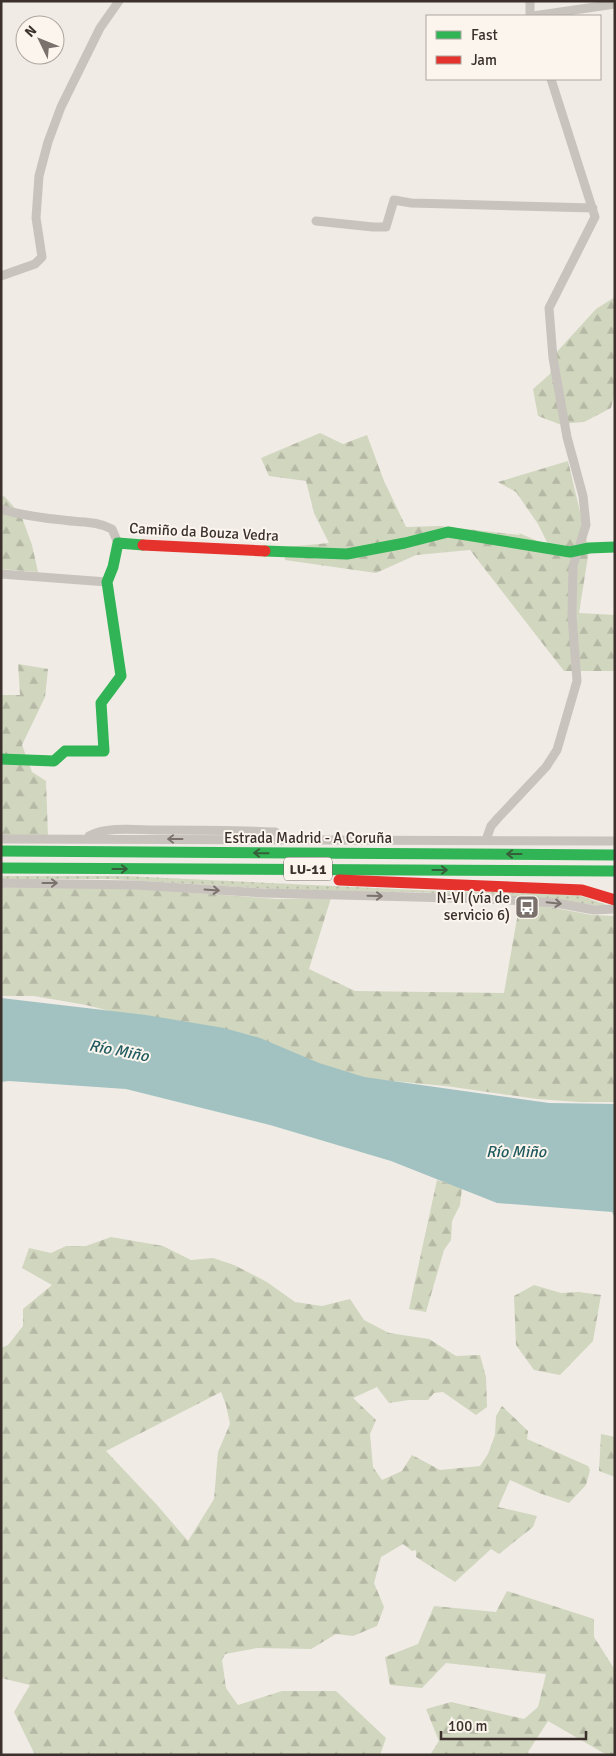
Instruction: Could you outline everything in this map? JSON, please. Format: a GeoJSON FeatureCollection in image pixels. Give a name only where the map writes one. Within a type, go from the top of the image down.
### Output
{"type":"FeatureCollection","features":[{"type":"Feature","properties":{"kind":"main road","name":"Camiño da Bouza Vedra"},"geometry":{"type":"LineString","coordinates":[[1,759],[54,761],[60,754],[65,752],[104,751],[101,703],[121,676],[107,582],[113,567],[118,543],[347,554],[405,544],[448,532],[570,552],[615,547]]}},
{"type":"Feature","properties":{"kind":"main road","name":"Estrada Madrid - A Coruña"},"geometry":{"type":"LineString","coordinates":[[1,851],[615,855]]}},
{"type":"Feature","properties":{"kind":"main road","name":"Estrada Madrid - A Coruña"},"geometry":{"type":"LineString","coordinates":[[1,868],[615,870]]}},
{"type":"Feature","properties":{"kind":"main road"},"geometry":{"type":"LineString","coordinates":[[167,869],[310,878],[582,890],[615,900]]}},
{"type":"Feature","properties":{"kind":"street"},"geometry":{"type":"LineString","coordinates":[[1,276],[35,264],[42,257],[36,218],[39,176],[48,142],[61,107],[100,28],[119,1]]}},
{"type":"Feature","properties":{"kind":"street"},"geometry":{"type":"LineString","coordinates":[[530,1],[531,15]]}},
{"type":"Feature","properties":{"kind":"street"},"geometry":{"type":"LineString","coordinates":[[538,15],[615,4]]}},
{"type":"Feature","properties":{"kind":"street"},"geometry":{"type":"LineString","coordinates":[[486,840],[491,826],[546,768],[557,750],[565,728],[576,681],[572,616],[573,566],[586,525],[583,496],[567,437],[553,358],[550,308],[595,217],[550,80]]}},
{"type":"Feature","properties":{"kind":"street"},"geometry":{"type":"LineString","coordinates":[[316,221],[386,227],[394,200],[411,203],[593,208]]}},
{"type":"Feature","properties":{"kind":"street"},"geometry":{"type":"LineString","coordinates":[[1,509],[17,514],[99,523],[112,529],[118,543]]}},
{"type":"Feature","properties":{"kind":"street"},"geometry":{"type":"LineString","coordinates":[[1,574],[107,582]]}},
{"type":"Feature","properties":{"kind":"street"},"geometry":{"type":"LineString","coordinates":[[1,839],[615,841]]}},
{"type":"Feature","properties":{"kind":"street"},"geometry":{"type":"LineString","coordinates":[[1,883],[136,885],[263,893],[490,899],[556,903],[594,910],[615,909]]}},
{"type":"Feature","properties":{"kind":"green space"},"geometry":{"type":"Polygon","coordinates":[[[615,297],[615,392],[611,408],[584,422],[559,424],[538,416],[533,389],[550,374],[554,355],[596,309],[615,297]]]}},
{"type":"Feature","properties":{"kind":"green space"},"geometry":{"type":"Polygon","coordinates":[[[320,433],[343,444],[367,435],[384,481],[406,527],[440,526],[520,535],[519,533],[549,546],[538,524],[516,492],[498,482],[568,461],[589,550],[579,613],[615,615],[615,671],[564,671],[470,550],[416,555],[376,573],[285,560],[287,547],[329,543],[314,513],[306,481],[269,476],[261,458],[320,433]]]}},
{"type":"Feature","properties":{"kind":"green space"},"geometry":{"type":"Polygon","coordinates":[[[1,495],[21,515],[32,545],[38,572],[1,569],[1,495]]]}},
{"type":"Feature","properties":{"kind":"green space"},"geometry":{"type":"Polygon","coordinates":[[[18,664],[48,669],[45,697],[22,745],[32,772],[46,781],[48,837],[1,837],[1,695],[20,695],[18,664]]]}},
{"type":"Feature","properties":{"kind":"green space"},"geometry":{"type":"Polygon","coordinates":[[[1,876],[125,876],[438,891],[575,894],[607,905],[601,906],[511,896],[413,892],[303,891],[111,879],[1,879],[1,876]]]}},
{"type":"Feature","properties":{"kind":"green space"},"geometry":{"type":"Polygon","coordinates":[[[1,886],[118,887],[277,899],[331,898],[309,969],[355,991],[504,993],[519,907],[544,906],[592,915],[615,916],[615,1102],[537,1099],[446,1086],[361,1078],[266,1050],[86,1005],[34,996],[1,996],[1,886]]]}},
{"type":"Feature","properties":{"kind":"green space"},"geometry":{"type":"Polygon","coordinates":[[[437,1180],[462,1188],[460,1205],[452,1221],[451,1240],[444,1250],[426,1312],[409,1309],[437,1180]]]}},
{"type":"Feature","properties":{"kind":"green space"},"geometry":{"type":"Polygon","coordinates":[[[111,1237],[163,1246],[191,1260],[213,1258],[234,1265],[267,1282],[295,1302],[322,1306],[350,1299],[364,1320],[389,1333],[429,1339],[456,1356],[480,1355],[486,1377],[487,1407],[476,1415],[443,1392],[434,1393],[428,1400],[389,1403],[377,1387],[353,1398],[376,1420],[370,1434],[373,1467],[382,1480],[402,1471],[412,1455],[440,1470],[480,1466],[488,1454],[495,1435],[496,1416],[502,1406],[528,1431],[527,1439],[588,1466],[590,1470],[586,1485],[569,1503],[539,1493],[510,1480],[498,1507],[537,1516],[533,1527],[499,1554],[491,1549],[455,1582],[416,1557],[416,1550],[412,1551],[403,1544],[381,1557],[374,1583],[384,1607],[377,1626],[353,1636],[336,1634],[311,1649],[257,1648],[225,1654],[222,1660],[226,1688],[238,1705],[282,1691],[336,1691],[386,1738],[380,1755],[35,1755],[14,1712],[30,1685],[1,1678],[1,1348],[8,1345],[23,1326],[23,1309],[52,1285],[22,1268],[29,1248],[51,1253],[66,1246],[86,1246],[111,1237]],[[221,1392],[106,1451],[188,1541],[214,1499],[218,1452],[230,1424],[221,1392]]]}},
{"type":"Feature","properties":{"kind":"green space"},"geometry":{"type":"Polygon","coordinates":[[[534,1285],[561,1293],[579,1292],[601,1295],[593,1341],[560,1375],[534,1370],[516,1345],[514,1296],[534,1285]]]}},
{"type":"Feature","properties":{"kind":"green space"},"geometry":{"type":"Polygon","coordinates":[[[601,1434],[615,1437],[615,1477],[599,1471],[601,1434]]]}},
{"type":"Feature","properties":{"kind":"green space"},"geometry":{"type":"Polygon","coordinates":[[[507,1591],[594,1619],[594,1637],[615,1670],[615,1755],[607,1755],[548,1721],[528,1752],[529,1755],[430,1755],[439,1741],[426,1709],[451,1702],[524,1719],[538,1707],[546,1674],[446,1663],[422,1688],[390,1685],[385,1657],[418,1644],[434,1606],[496,1612],[507,1591]]]}},
{"type":"Feature","properties":{"kind":"water","name":"Río Miño"},"geometry":{"type":"Polygon","coordinates":[[[1,998],[146,1015],[224,1028],[260,1038],[319,1063],[364,1077],[549,1103],[615,1104],[615,1218],[612,1212],[497,1203],[391,1161],[270,1125],[126,1089],[1,1082],[1,998]]]}},
{"type":"Feature","properties":{"kind":"traffic: fast"},"geometry":{"type":"LineString","coordinates":[[265,551],[347,554],[405,543],[448,532],[570,552],[589,548],[615,547]]}},
{"type":"Feature","properties":{"kind":"traffic: fast"},"geometry":{"type":"LineString","coordinates":[[1,759],[54,761],[65,751],[104,751],[101,703],[121,676],[107,582],[113,567],[118,543],[143,545]]}},
{"type":"Feature","properties":{"kind":"traffic: fast"},"geometry":{"type":"LineString","coordinates":[[1,851],[615,855]]}},
{"type":"Feature","properties":{"kind":"traffic: fast"},"geometry":{"type":"LineString","coordinates":[[1,868],[615,871]]}},
{"type":"Feature","properties":{"kind":"traffic: jam"},"geometry":{"type":"LineString","coordinates":[[143,545],[265,551]]}},
{"type":"Feature","properties":{"kind":"traffic: jam"},"geometry":{"type":"LineString","coordinates":[[339,880],[582,890],[615,900]]}},
{"type":"Feature","properties":{"kind":"place","name":"N-VI (vía de servicio 6)"},"geometry":{"type":"Point","coordinates":[527,907]}}]}
